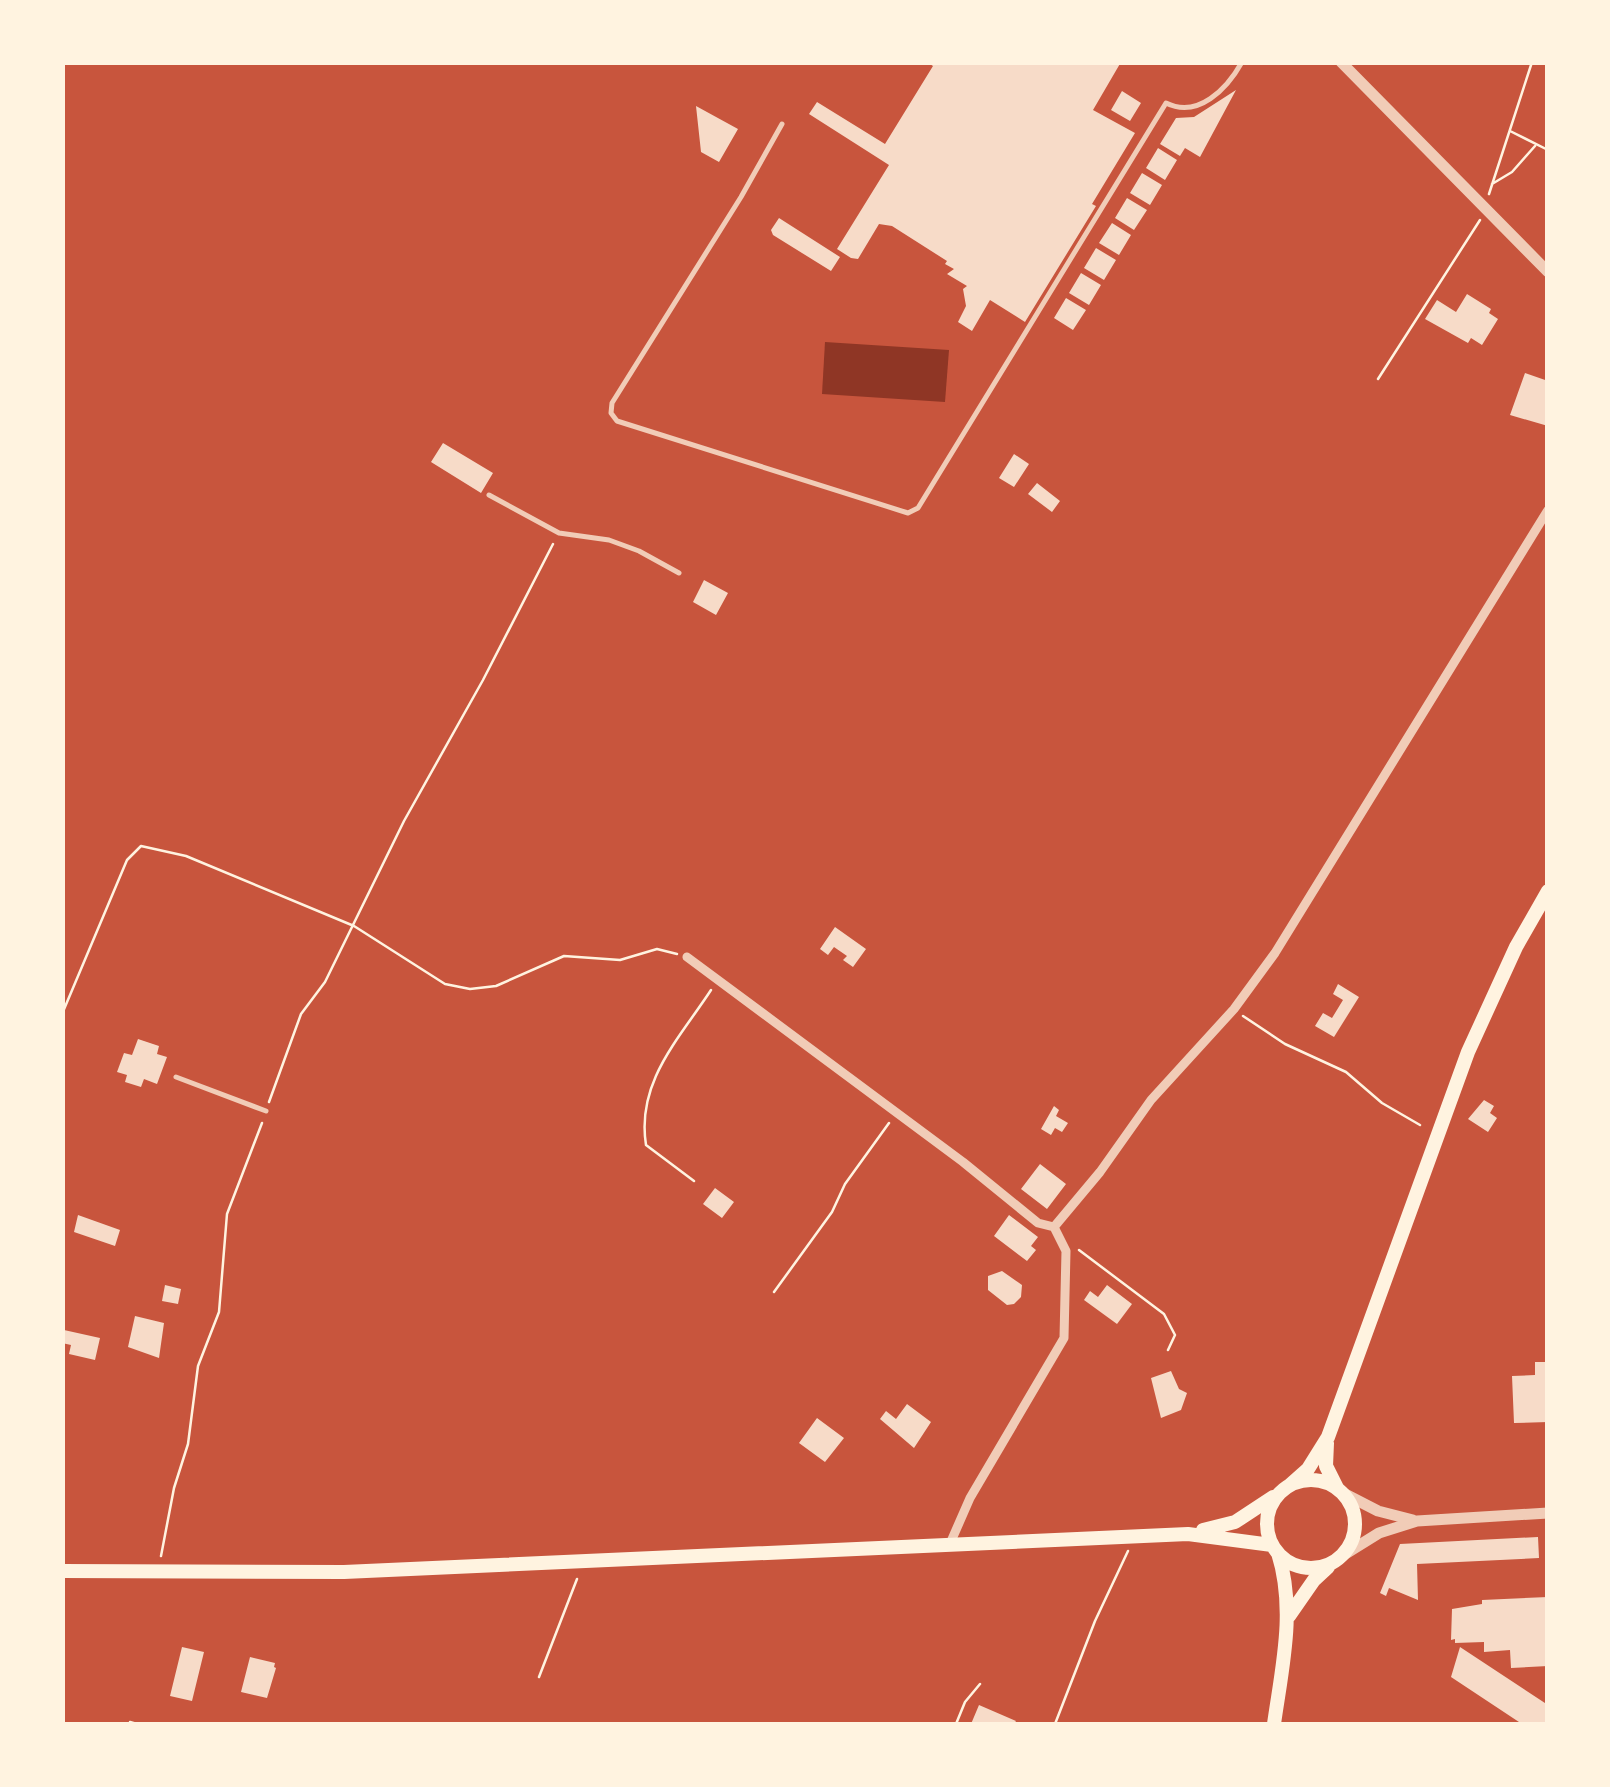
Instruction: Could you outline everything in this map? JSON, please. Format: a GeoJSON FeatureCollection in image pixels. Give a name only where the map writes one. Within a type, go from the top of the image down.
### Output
{"type":"FeatureCollection","features":[{"type":"Feature","properties":{"kind":"main road"},"geometry":{"type":"LineString","coordinates":[[62,1570],[344,1572],[584,1564],[1132,1538],[1188,1534],[1235,1522],[1308,1469],[1328,1437],[1468,1052],[1516,947],[1548,891]]}},
{"type":"Feature","properties":{"kind":"main road"},"geometry":{"type":"LineString","coordinates":[[1288,1617],[1314,1580],[1354,1537],[1351,1504],[1326,1466],[1328,1437]]}},
{"type":"Feature","properties":{"kind":"main road"},"geometry":{"type":"LineString","coordinates":[[1274,1724],[1288,1596],[1267,1529],[1268,1512],[1286,1488],[1309,1479],[1341,1491]]}},
{"type":"Feature","properties":{"kind":"main road"},"geometry":{"type":"LineString","coordinates":[[1188,1534],[1275,1549],[1298,1566],[1310,1568],[1337,1559]]}},
{"type":"Feature","properties":{"kind":"street"},"geometry":{"type":"LineString","coordinates":[[1341,62],[1548,272]]}},
{"type":"Feature","properties":{"kind":"street"},"geometry":{"type":"LineString","coordinates":[[1054,1227],[1100,1172],[1150,1100],[1234,1009],[1276,953],[1548,510]]}},
{"type":"Feature","properties":{"kind":"street"},"geometry":{"type":"LineString","coordinates":[[687,956],[1038,1223],[1054,1227],[1064,1243],[1064,1338],[970,1498],[948,1546]]}},
{"type":"Feature","properties":{"kind":"street"},"geometry":{"type":"LineString","coordinates":[[1341,1491],[1378,1511],[1417,1521]]}},
{"type":"Feature","properties":{"kind":"street"},"geometry":{"type":"LineString","coordinates":[[1337,1559],[1379,1533],[1417,1521],[1548,1513]]}},
{"type":"Feature","properties":{"kind":"lane"},"geometry":{"type":"LineString","coordinates":[[782,124],[741,197],[612,402],[610,413],[617,421],[908,513],[918,508],[1166,103],[1180,110],[1194,109],[1232,81],[1242,62]]}},
{"type":"Feature","properties":{"kind":"lane"},"geometry":{"type":"LineString","coordinates":[[489,496],[559,533],[609,540],[640,550],[679,573]]}},
{"type":"Feature","properties":{"kind":"lane"},"geometry":{"type":"LineString","coordinates":[[176,1076],[266,1111]]}},
{"type":"Feature","properties":{"kind":"path"},"geometry":{"type":"LineString","coordinates":[[1378,379],[1476,229],[1532,62]]}},
{"type":"Feature","properties":{"kind":"path"},"geometry":{"type":"LineString","coordinates":[[1508,130],[1548,150]]}},
{"type":"Feature","properties":{"kind":"path"},"geometry":{"type":"LineString","coordinates":[[1491,184],[1512,172],[1535,146]]}},
{"type":"Feature","properties":{"kind":"path"},"geometry":{"type":"LineString","coordinates":[[158,1572],[174,1488],[188,1444],[198,1366],[219,1312],[226,1214],[301,1014],[324,982],[404,821],[559,533]]}},
{"type":"Feature","properties":{"kind":"path"},"geometry":{"type":"LineString","coordinates":[[62,1014],[127,860],[141,846],[186,856],[354,926],[445,984],[470,988],[496,986],[564,956],[620,960],[657,949],[687,956]]}},
{"type":"Feature","properties":{"kind":"path"},"geometry":{"type":"LineString","coordinates":[[694,1180],[646,1145],[646,1100],[661,1060],[718,980]]}},
{"type":"Feature","properties":{"kind":"path"},"geometry":{"type":"LineString","coordinates":[[1234,1009],[1285,1044],[1346,1072],[1382,1103],[1420,1125]]}},
{"type":"Feature","properties":{"kind":"path"},"geometry":{"type":"LineString","coordinates":[[774,1292],[896,1114]]}},
{"type":"Feature","properties":{"kind":"path"},"geometry":{"type":"LineString","coordinates":[[1064,1243],[1083,1252],[1164,1314],[1176,1334],[1168,1350]]}},
{"type":"Feature","properties":{"kind":"path"},"geometry":{"type":"LineString","coordinates":[[1056,1724],[1132,1538]]}},
{"type":"Feature","properties":{"kind":"path"},"geometry":{"type":"LineString","coordinates":[[539,1678],[584,1564]]}},
{"type":"Feature","properties":{"kind":"path"},"geometry":{"type":"LineString","coordinates":[[956,1724],[965,1702],[980,1684]]}},
{"type":"Feature","properties":{"kind":"path"},"geometry":{"type":"LineString","coordinates":[[130,1722],[137,1724]]}},
{"type":"Feature","properties":{"kind":"shaded area"},"geometry":{"type":"Polygon","coordinates":[[[825,342],[949,350],[945,402],[822,394],[825,342]]]}},
{"type":"Feature","properties":{"kind":"building"},"geometry":{"type":"Polygon","coordinates":[[[927,62],[1121,62],[1093,110],[1135,133],[1092,204],[1096,206],[1025,322],[990,300],[972,331],[958,322],[966,306],[963,289],[967,286],[947,274],[954,269],[945,264],[947,261],[892,226],[879,224],[858,259],[837,249],[889,165],[809,114],[817,102],[885,144],[933,66],[927,62]]]}},
{"type":"Feature","properties":{"kind":"building"},"geometry":{"type":"Polygon","coordinates":[[[1236,90],[1200,157],[1185,148],[1180,156],[1160,144],[1176,118],[1194,117],[1236,90]]]}},
{"type":"Feature","properties":{"kind":"building"},"geometry":{"type":"Polygon","coordinates":[[[1122,91],[1141,103],[1130,121],[1111,110],[1122,91]]]}},
{"type":"Feature","properties":{"kind":"building"},"geometry":{"type":"Polygon","coordinates":[[[696,106],[738,129],[719,162],[701,152],[696,106]]]}},
{"type":"Feature","properties":{"kind":"building"},"geometry":{"type":"Polygon","coordinates":[[[1158,148],[1177,160],[1165,180],[1146,168],[1158,148]]]}},
{"type":"Feature","properties":{"kind":"building"},"geometry":{"type":"Polygon","coordinates":[[[1142,173],[1162,185],[1150,205],[1130,193],[1142,173]]]}},
{"type":"Feature","properties":{"kind":"building"},"geometry":{"type":"Polygon","coordinates":[[[1127,198],[1147,210],[1134,230],[1115,218],[1127,198]]]}},
{"type":"Feature","properties":{"kind":"building"},"geometry":{"type":"Polygon","coordinates":[[[779,218],[840,257],[831,271],[773,235],[771,230],[779,218]]]}},
{"type":"Feature","properties":{"kind":"building"},"geometry":{"type":"Polygon","coordinates":[[[1112,223],[1131,235],[1119,255],[1099,243],[1112,223]]]}},
{"type":"Feature","properties":{"kind":"building"},"geometry":{"type":"Polygon","coordinates":[[[1096,248],[1116,260],[1104,280],[1084,268],[1096,248]]]}},
{"type":"Feature","properties":{"kind":"building"},"geometry":{"type":"Polygon","coordinates":[[[1081,273],[1101,285],[1089,305],[1069,293],[1081,273]]]}},
{"type":"Feature","properties":{"kind":"building"},"geometry":{"type":"Polygon","coordinates":[[[1467,294],[1491,309],[1489,313],[1498,319],[1482,345],[1471,338],[1468,343],[1425,319],[1437,300],[1456,312],[1467,294]]]}},
{"type":"Feature","properties":{"kind":"building"},"geometry":{"type":"Polygon","coordinates":[[[1066,298],[1086,310],[1073,330],[1054,318],[1066,298]]]}},
{"type":"Feature","properties":{"kind":"building"},"geometry":{"type":"Polygon","coordinates":[[[1525,373],[1548,381],[1548,426],[1510,415],[1525,373]]]}},
{"type":"Feature","properties":{"kind":"building"},"geometry":{"type":"Polygon","coordinates":[[[443,443],[493,473],[481,493],[431,462],[443,443]]]}},
{"type":"Feature","properties":{"kind":"building"},"geometry":{"type":"Polygon","coordinates":[[[1014,454],[1029,464],[1014,487],[999,478],[1014,454]]]}},
{"type":"Feature","properties":{"kind":"building"},"geometry":{"type":"Polygon","coordinates":[[[1037,483],[1060,501],[1052,512],[1028,494],[1037,483]]]}},
{"type":"Feature","properties":{"kind":"building"},"geometry":{"type":"Polygon","coordinates":[[[704,580],[728,593],[716,615],[693,602],[704,580]]]}},
{"type":"Feature","properties":{"kind":"building"},"geometry":{"type":"Polygon","coordinates":[[[835,927],[866,949],[853,967],[843,960],[847,956],[834,947],[828,955],[820,949],[835,927]]]}},
{"type":"Feature","properties":{"kind":"building"},"geometry":{"type":"Polygon","coordinates":[[[1338,984],[1359,997],[1334,1037],[1315,1026],[1323,1013],[1332,1018],[1343,1000],[1333,994],[1338,984]]]}},
{"type":"Feature","properties":{"kind":"building"},"geometry":{"type":"Polygon","coordinates":[[[138,1039],[159,1046],[157,1054],[167,1057],[157,1084],[144,1079],[141,1087],[125,1082],[127,1075],[117,1072],[124,1053],[132,1055],[138,1039]]]}},
{"type":"Feature","properties":{"kind":"building"},"geometry":{"type":"Polygon","coordinates":[[[1484,1100],[1494,1106],[1490,1113],[1497,1118],[1488,1132],[1468,1119],[1484,1100]]]}},
{"type":"Feature","properties":{"kind":"building"},"geometry":{"type":"Polygon","coordinates":[[[1054,1106],[1059,1110],[1056,1116],[1068,1123],[1062,1132],[1055,1128],[1051,1135],[1041,1129],[1054,1106]]]}},
{"type":"Feature","properties":{"kind":"building"},"geometry":{"type":"Polygon","coordinates":[[[1040,1164],[1066,1184],[1047,1209],[1021,1189],[1040,1164]]]}},
{"type":"Feature","properties":{"kind":"building"},"geometry":{"type":"Polygon","coordinates":[[[715,1188],[734,1202],[722,1218],[703,1204],[715,1188]]]}},
{"type":"Feature","properties":{"kind":"building"},"geometry":{"type":"Polygon","coordinates":[[[78,1215],[120,1230],[115,1246],[74,1232],[78,1215]]]}},
{"type":"Feature","properties":{"kind":"building"},"geometry":{"type":"Polygon","coordinates":[[[1009,1215],[1038,1237],[1031,1246],[1036,1250],[1027,1261],[994,1236],[1009,1215]]]}},
{"type":"Feature","properties":{"kind":"building"},"geometry":{"type":"Polygon","coordinates":[[[1002,1271],[1022,1285],[1021,1297],[1014,1304],[1007,1305],[988,1290],[988,1276],[1002,1271]]]}},
{"type":"Feature","properties":{"kind":"building"},"geometry":{"type":"Polygon","coordinates":[[[165,1285],[181,1289],[178,1304],[162,1301],[165,1285]]]}},
{"type":"Feature","properties":{"kind":"building"},"geometry":{"type":"Polygon","coordinates":[[[1107,1285],[1132,1304],[1117,1324],[1084,1300],[1090,1291],[1098,1297],[1107,1285]]]}},
{"type":"Feature","properties":{"kind":"building"},"geometry":{"type":"Polygon","coordinates":[[[135,1316],[164,1323],[159,1358],[128,1347],[135,1316]]]}},
{"type":"Feature","properties":{"kind":"building"},"geometry":{"type":"Polygon","coordinates":[[[64,1330],[100,1338],[95,1360],[69,1354],[71,1345],[62,1343],[64,1330]]]}},
{"type":"Feature","properties":{"kind":"building"},"geometry":{"type":"Polygon","coordinates":[[[1535,1362],[1548,1362],[1548,1422],[1514,1423],[1512,1376],[1535,1375],[1535,1362]]]}},
{"type":"Feature","properties":{"kind":"building"},"geometry":{"type":"Polygon","coordinates":[[[1171,1371],[1179,1389],[1187,1393],[1181,1410],[1161,1418],[1151,1378],[1171,1371]]]}},
{"type":"Feature","properties":{"kind":"building"},"geometry":{"type":"Polygon","coordinates":[[[907,1404],[931,1422],[914,1448],[880,1419],[886,1411],[896,1419],[907,1404]]]}},
{"type":"Feature","properties":{"kind":"building"},"geometry":{"type":"Polygon","coordinates":[[[817,1418],[844,1438],[825,1462],[799,1443],[817,1418]]]}},
{"type":"Feature","properties":{"kind":"building"},"geometry":{"type":"Polygon","coordinates":[[[1538,1537],[1539,1558],[1417,1564],[1418,1600],[1389,1588],[1386,1596],[1380,1593],[1400,1544],[1538,1537]]]}},
{"type":"Feature","properties":{"kind":"building"},"geometry":{"type":"Polygon","coordinates":[[[1548,1597],[1548,1666],[1511,1668],[1510,1650],[1484,1652],[1484,1642],[1451,1640],[1452,1609],[1482,1604],[1482,1600],[1548,1597]]]}},
{"type":"Feature","properties":{"kind":"building"},"geometry":{"type":"Polygon","coordinates":[[[182,1647],[204,1652],[192,1701],[170,1696],[182,1647]]]}},
{"type":"Feature","properties":{"kind":"building"},"geometry":{"type":"Polygon","coordinates":[[[1460,1647],[1548,1705],[1548,1724],[1522,1724],[1451,1677],[1460,1647]]]}},
{"type":"Feature","properties":{"kind":"building"},"geometry":{"type":"Polygon","coordinates":[[[250,1657],[275,1663],[267,1698],[241,1692],[250,1657]]]}},
{"type":"Feature","properties":{"kind":"building"},"geometry":{"type":"Polygon","coordinates":[[[979,1705],[1016,1721],[971,1724],[979,1705]]]}}]}
